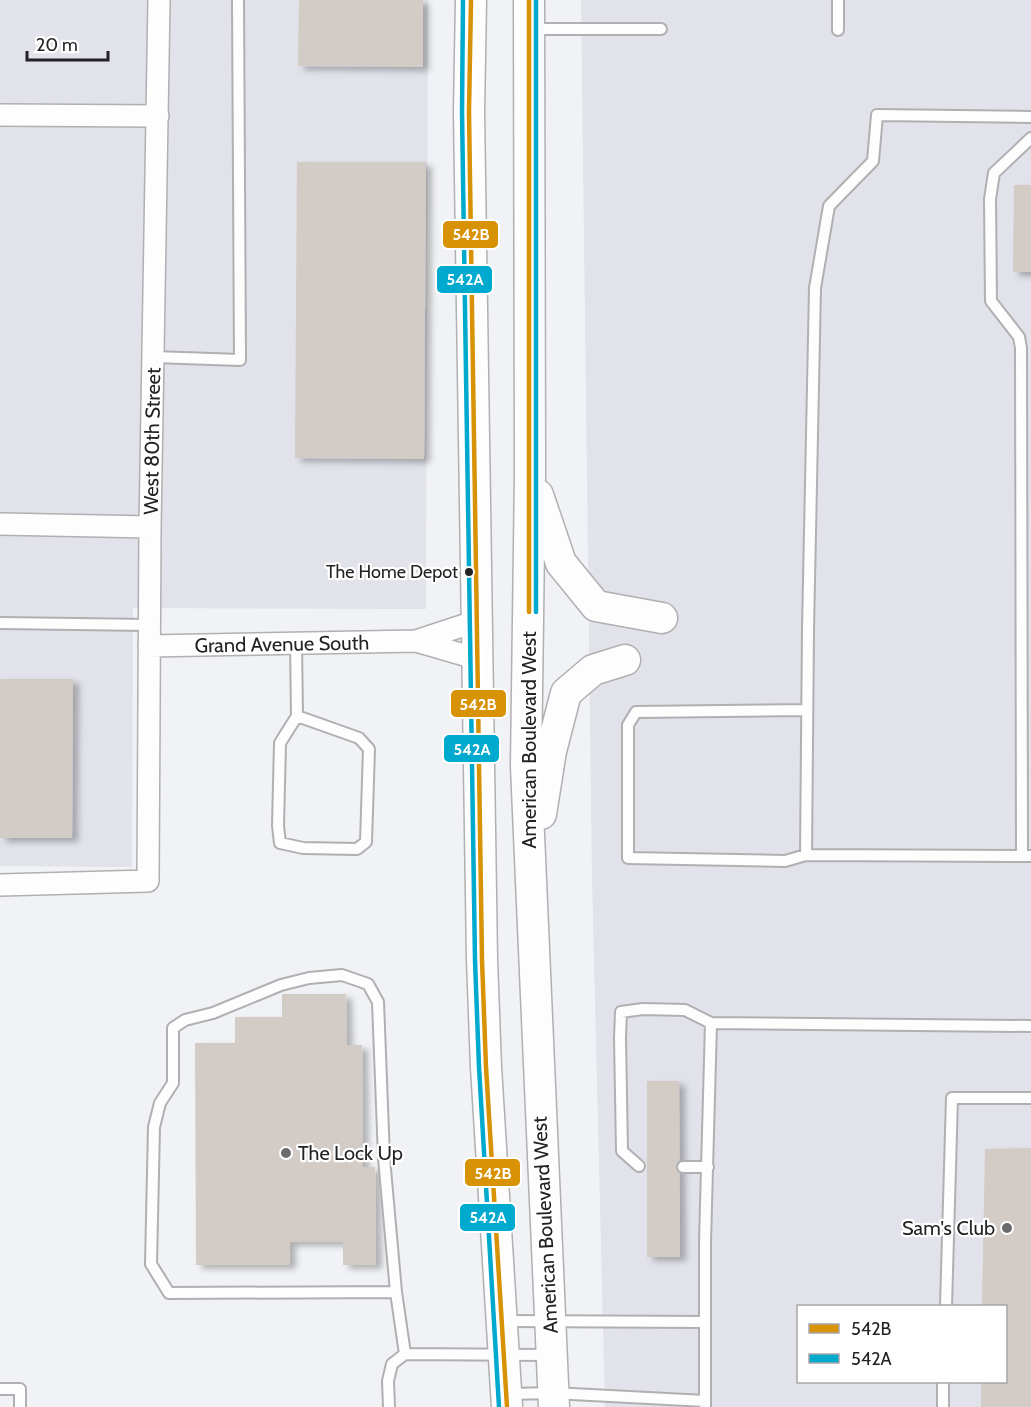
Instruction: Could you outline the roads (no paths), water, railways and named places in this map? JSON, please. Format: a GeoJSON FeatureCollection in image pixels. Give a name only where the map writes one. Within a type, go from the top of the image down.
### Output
{"type":"FeatureCollection","features":[{"type":"Feature","properties":{"kind":"main road"},"geometry":{"type":"LineString","coordinates":[[471,0],[469,112],[482,960],[486,1067],[507,1401]]}},
{"type":"Feature","properties":{"kind":"main road","name":"American Boulevard West"},"geometry":{"type":"LineString","coordinates":[[529,14],[530,472],[526,766],[553,1400]]}},
{"type":"Feature","properties":{"kind":"main road"},"geometry":{"type":"LineString","coordinates":[[530,472],[561,563],[596,606],[662,618]]}},
{"type":"Feature","properties":{"kind":"main road"},"geometry":{"type":"LineString","coordinates":[[530,879],[551,751],[566,693],[593,670],[625,660]]}},
{"type":"Feature","properties":{"kind":"street","name":"West 80th Street"},"geometry":{"type":"LineString","coordinates":[[0,885],[148,881],[150,527],[159,0]]}},
{"type":"Feature","properties":{"kind":"street"},"geometry":{"type":"LineString","coordinates":[[0,115],[158,116]]}},
{"type":"Feature","properties":{"kind":"street"},"geometry":{"type":"LineString","coordinates":[[0,524],[150,527]]}},
{"type":"Feature","properties":{"kind":"street","name":"Grand Avenue South"},"geometry":{"type":"LineString","coordinates":[[416,642],[477,621]]}},
{"type":"Feature","properties":{"kind":"street","name":"Grand Avenue South"},"geometry":{"type":"LineString","coordinates":[[150,635],[296,643],[416,642],[478,658]]}},
{"type":"Feature","properties":{"kind":"lane"},"geometry":{"type":"LineString","coordinates":[[154,357],[240,360],[238,0]]}},
{"type":"Feature","properties":{"kind":"lane"},"geometry":{"type":"LineString","coordinates":[[838,0],[838,30]]}},
{"type":"Feature","properties":{"kind":"lane"},"geometry":{"type":"LineString","coordinates":[[529,14],[661,29]]}},
{"type":"Feature","properties":{"kind":"lane"},"geometry":{"type":"LineString","coordinates":[[806,855],[814,288],[829,206],[873,161],[877,115],[1031,117]]}},
{"type":"Feature","properties":{"kind":"lane"},"geometry":{"type":"LineString","coordinates":[[807,710],[636,712],[628,725],[628,858],[785,861],[806,855],[1027,856],[1021,348],[1018,338],[990,301],[990,199],[994,173],[1031,138]]}},
{"type":"Feature","properties":{"kind":"lane"},"geometry":{"type":"LineString","coordinates":[[0,623],[150,635]]}},
{"type":"Feature","properties":{"kind":"lane"},"geometry":{"type":"LineString","coordinates":[[296,643],[297,716],[280,743],[278,826],[280,843],[303,848],[357,849],[366,842],[369,749],[359,738],[297,716]]}},
{"type":"Feature","properties":{"kind":"lane"},"geometry":{"type":"LineString","coordinates":[[396,1292],[169,1293],[151,1264],[154,1127],[160,1103],[173,1083],[173,1028],[185,1020],[213,1013],[281,984],[309,978],[342,975],[368,984],[378,1002],[384,1158],[396,1292],[405,1354]]}},
{"type":"Feature","properties":{"kind":"lane"},"geometry":{"type":"LineString","coordinates":[[639,1166],[622,1151],[621,1012],[643,1009],[685,1010],[711,1023],[1031,1026]]}},
{"type":"Feature","properties":{"kind":"lane"},"geometry":{"type":"LineString","coordinates":[[507,1401],[705,1404],[711,1023]]}},
{"type":"Feature","properties":{"kind":"lane"},"geometry":{"type":"LineString","coordinates":[[946,1305],[952,1098],[1031,1098]]}},
{"type":"Feature","properties":{"kind":"lane"},"geometry":{"type":"LineString","coordinates":[[683,1167],[708,1167]]}},
{"type":"Feature","properties":{"kind":"lane"},"geometry":{"type":"LineString","coordinates":[[502,1321],[705,1322]]}},
{"type":"Feature","properties":{"kind":"lane"},"geometry":{"type":"LineString","coordinates":[[389,1407],[388,1381],[392,1364],[405,1354],[551,1355]]}},
{"type":"Feature","properties":{"kind":"lane"},"geometry":{"type":"LineString","coordinates":[[943,1383],[943,1407]]}},
{"type":"Feature","properties":{"kind":"lane"},"geometry":{"type":"LineString","coordinates":[[0,1389],[20,1389],[20,1407]]}},
{"type":"Feature","properties":{"kind":"place","name":"The Home Depot"},"geometry":{"type":"Point","coordinates":[469,572]}},
{"type":"Feature","properties":{"kind":"place","name":"The Lock Up"},"geometry":{"type":"Point","coordinates":[286,1153]}},
{"type":"Feature","properties":{"kind":"place","name":"Sam's Club"},"geometry":{"type":"Point","coordinates":[1007,1228]}}]}
